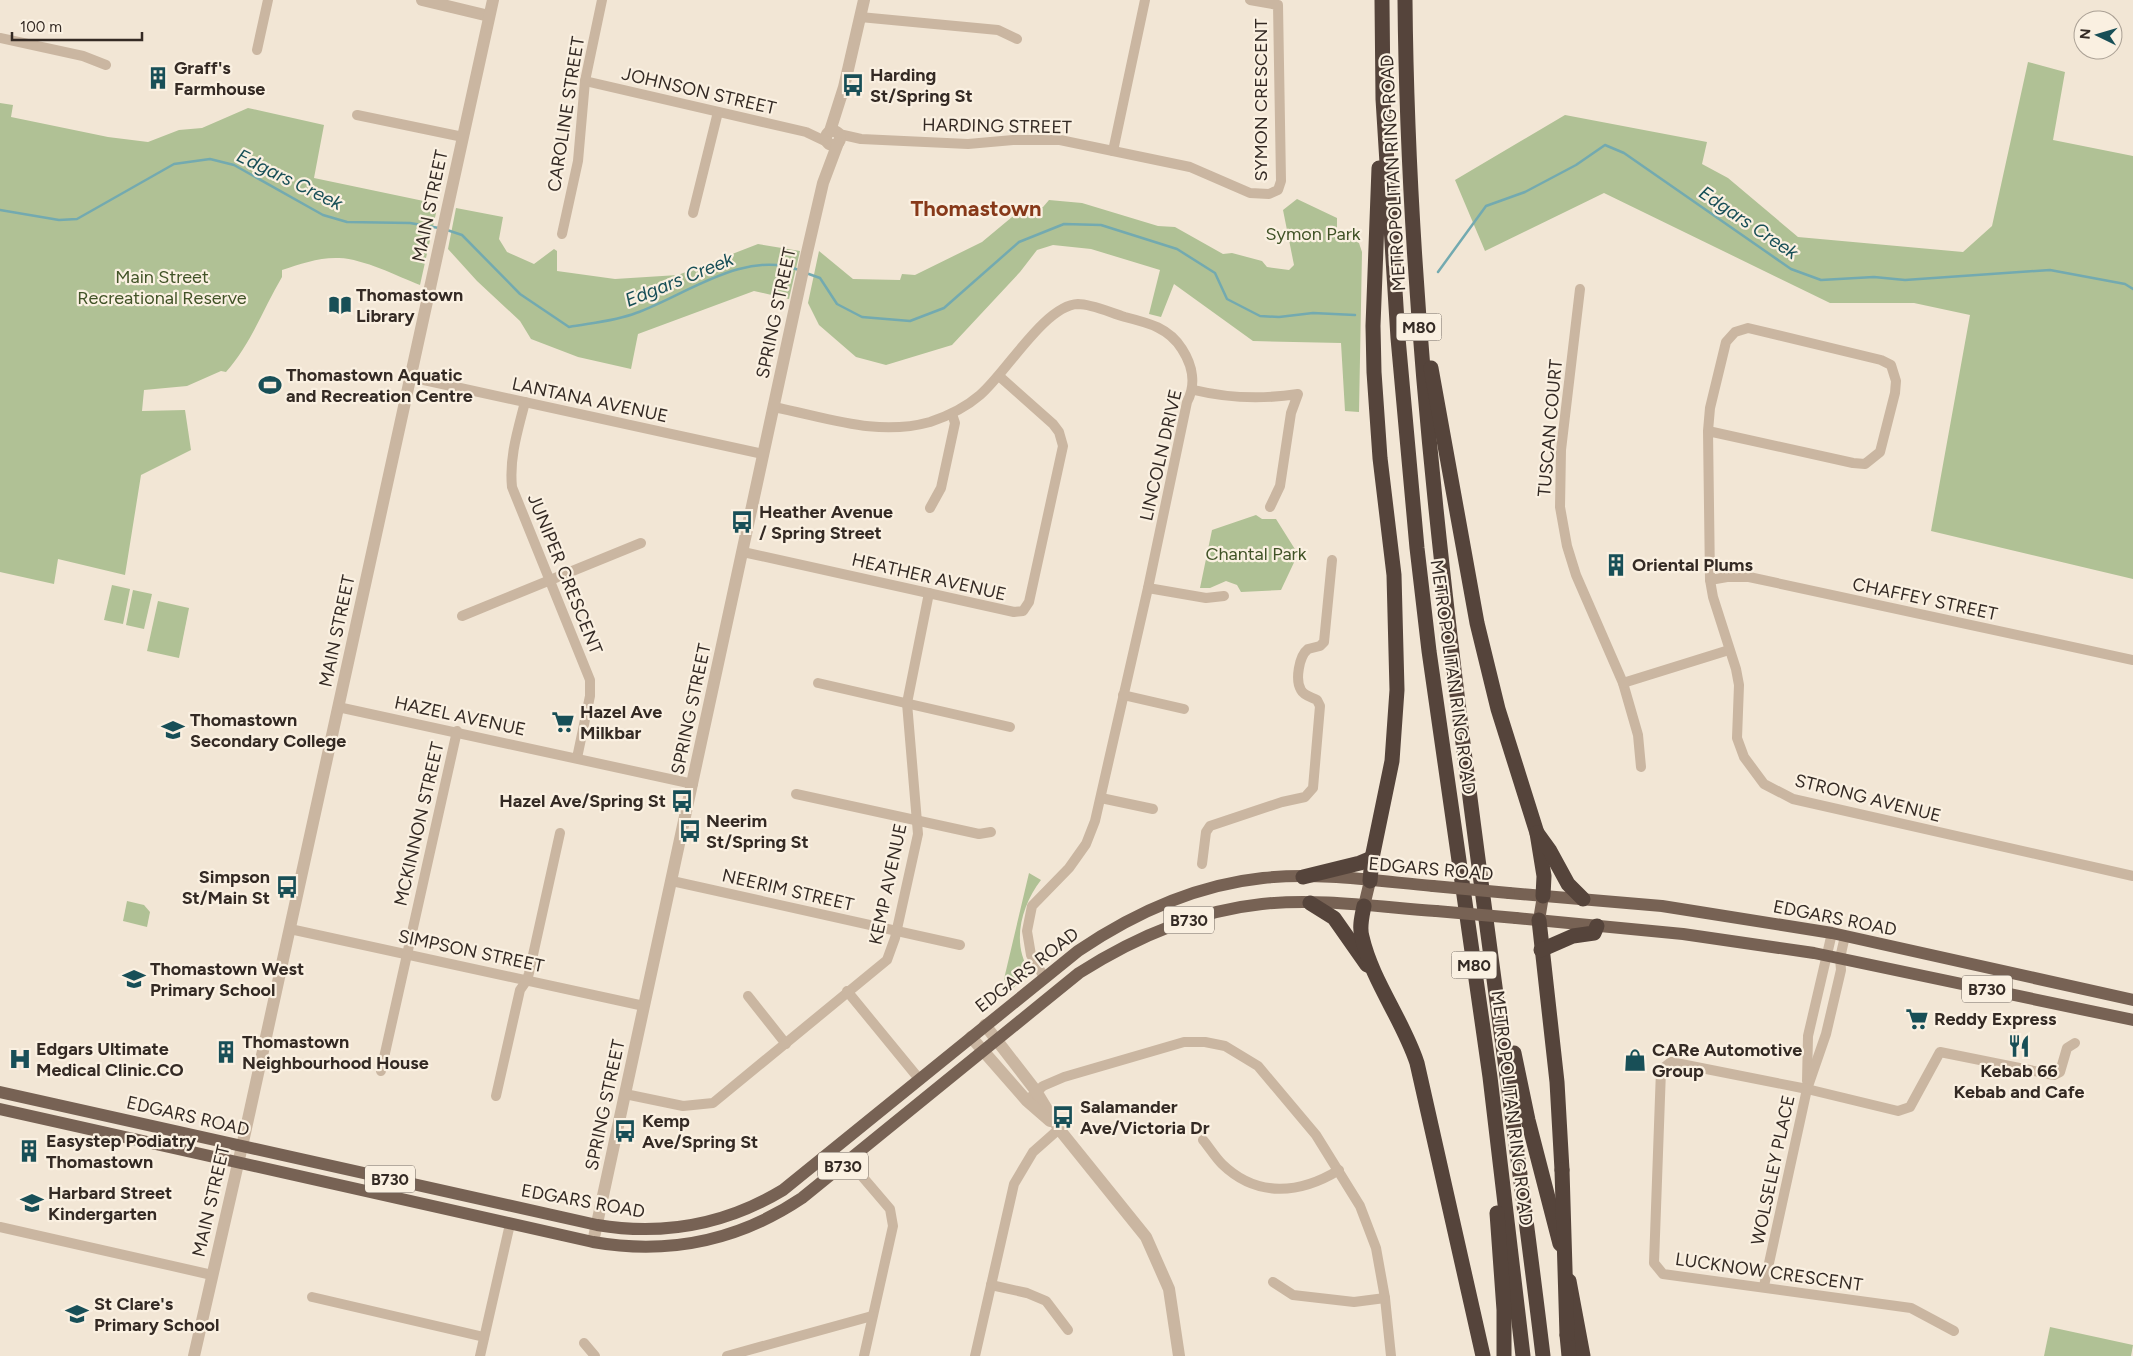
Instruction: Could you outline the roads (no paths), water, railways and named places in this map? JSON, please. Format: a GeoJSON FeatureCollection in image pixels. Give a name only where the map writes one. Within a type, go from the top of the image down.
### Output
{"type":"FeatureCollection","features":[{"type":"Feature","properties":{"kind":"highway","name":"METROPOLITAN RING ROAD"},"geometry":{"type":"LineString","coordinates":[[1382,0],[1382,100],[1399,347],[1417,548],[1429,651],[1490,1077],[1523,1356]]}},
{"type":"Feature","properties":{"kind":"highway","name":"METROPOLITAN RING ROAD"},"geometry":{"type":"LineString","coordinates":[[1405,0],[1406,98],[1416,270],[1434,508],[1543,1356]]}},
{"type":"Feature","properties":{"kind":"highway"},"geometry":{"type":"LineString","coordinates":[[1370,881],[1372,858],[1392,760],[1397,690],[1394,575],[1380,458],[1374,344],[1382,100]]}},
{"type":"Feature","properties":{"kind":"highway"},"geometry":{"type":"LineString","coordinates":[[1416,270],[1437,404],[1476,624],[1498,709],[1538,833],[1544,876],[1543,896]]}},
{"type":"Feature","properties":{"kind":"highway"},"geometry":{"type":"LineString","coordinates":[[1538,833],[1568,884],[1583,899]]}},
{"type":"Feature","properties":{"kind":"highway"},"geometry":{"type":"LineString","coordinates":[[1303,876],[1360,863],[1372,858]]}},
{"type":"Feature","properties":{"kind":"highway"},"geometry":{"type":"LineString","coordinates":[[1310,903],[1334,918],[1379,980]]}},
{"type":"Feature","properties":{"kind":"highway"},"geometry":{"type":"LineString","coordinates":[[1364,906],[1362,937],[1379,980],[1409,1038],[1417,1063],[1483,1356]]}},
{"type":"Feature","properties":{"kind":"highway"},"geometry":{"type":"LineString","coordinates":[[1538,920],[1557,1082],[1568,1356]]}},
{"type":"Feature","properties":{"kind":"highway"},"geometry":{"type":"LineString","coordinates":[[1541,950],[1573,936],[1594,933],[1598,926]]}},
{"type":"Feature","properties":{"kind":"highway"},"geometry":{"type":"LineString","coordinates":[[1492,967],[1513,1046],[1528,1120],[1556,1223],[1578,1321],[1582,1356]]}},
{"type":"Feature","properties":{"kind":"highway"},"geometry":{"type":"LineString","coordinates":[[1490,1077],[1495,1190],[1504,1310],[1504,1356]]}},
{"type":"Feature","properties":{"kind":"main road","name":"EDGARS ROAD"},"geometry":{"type":"LineString","coordinates":[[2,1093],[597,1225],[631,1230],[666,1229],[701,1224],[743,1211],[766,1201],[801,1177],[1044,977],[1118,924],[1155,907],[1213,887],[1265,878],[1303,876],[1370,881],[1583,899],[1706,912],[1832,933],[2133,1000]]}},
{"type":"Feature","properties":{"kind":"main road"},"geometry":{"type":"LineString","coordinates":[[1364,906],[1370,881]]}},
{"type":"Feature","properties":{"kind":"main road"},"geometry":{"type":"LineString","coordinates":[[1538,920],[1543,896]]}},
{"type":"Feature","properties":{"kind":"main road","name":"EDGARS ROAD"},"geometry":{"type":"LineString","coordinates":[[0,1107],[237,1163],[593,1242],[636,1248],[667,1247],[699,1243],[731,1234],[757,1224],[788,1208],[849,1161],[1079,973],[1126,944],[1182,922],[1228,909],[1263,904],[1310,903],[1436,911],[1683,934],[1840,958],[2132,1017]]}},
{"type":"Feature","properties":{"kind":"street"},"geometry":{"type":"LineString","coordinates":[[257,50],[268,0]]}},
{"type":"Feature","properties":{"kind":"street"},"geometry":{"type":"LineString","coordinates":[[422,0],[489,16]]}},
{"type":"Feature","properties":{"kind":"street","name":"MAIN STREET"},"geometry":{"type":"LineString","coordinates":[[194,1356],[290,929],[493,0]]}},
{"type":"Feature","properties":{"kind":"street","name":"CAROLINE STREET"},"geometry":{"type":"LineString","coordinates":[[562,234],[578,160],[585,81],[602,0]]}},
{"type":"Feature","properties":{"kind":"street","name":"SPRING STREET"},"geometry":{"type":"LineString","coordinates":[[593,1242],[798,291],[864,0]]}},
{"type":"Feature","properties":{"kind":"street"},"geometry":{"type":"LineString","coordinates":[[1113,151],[1145,0]]}},
{"type":"Feature","properties":{"kind":"street","name":"SYMON CRESCENT"},"geometry":{"type":"LineString","coordinates":[[1190,167],[1250,193],[1269,194],[1278,190],[1281,181],[1278,5],[1250,0]]}},
{"type":"Feature","properties":{"kind":"street"},"geometry":{"type":"LineString","coordinates":[[860,17],[998,30],[1017,39]]}},
{"type":"Feature","properties":{"kind":"street"},"geometry":{"type":"LineString","coordinates":[[0,38],[83,56],[106,65]]}},
{"type":"Feature","properties":{"kind":"street","name":"JOHNSON STREET"},"geometry":{"type":"LineString","coordinates":[[585,81],[833,137]]}},
{"type":"Feature","properties":{"kind":"street"},"geometry":{"type":"LineString","coordinates":[[693,213],[718,112]]}},
{"type":"Feature","properties":{"kind":"street"},"geometry":{"type":"LineString","coordinates":[[356,115],[462,137]]}},
{"type":"Feature","properties":{"kind":"street","name":"HARDING STREET"},"geometry":{"type":"LineString","coordinates":[[833,137],[968,144],[1012,140],[1060,140],[1190,167]]}},
{"type":"Feature","properties":{"kind":"street","name":"TUSCAN COURT"},"geometry":{"type":"LineString","coordinates":[[1580,289],[1561,450],[1560,507],[1567,546],[1576,575],[1623,683],[1638,735],[1641,767]]}},
{"type":"Feature","properties":{"kind":"street","name":"LINCOLN DRIVE"},"geometry":{"type":"LineString","coordinates":[[773,407],[877,429],[916,425],[952,414],[980,394],[999,376],[1049,316],[1062,307],[1079,304],[1164,329],[1176,339],[1190,362],[1194,390],[1188,402],[1101,798],[1086,844],[1068,868],[1032,906],[1026,932],[1031,955],[1044,977]]}},
{"type":"Feature","properties":{"kind":"street","name":"STRONG AVENUE"},"geometry":{"type":"LineString","coordinates":[[1708,430],[1853,464],[1865,464],[1880,452],[1895,393],[1896,381],[1891,366],[1881,360],[1748,328],[1735,332],[1726,342],[1710,408],[1708,430],[1710,580],[1736,669],[1739,686],[1736,738],[1744,757],[1764,784],[1792,799],[2133,876]]}},
{"type":"Feature","properties":{"kind":"street","name":"HEATHER AVENUE"},"geometry":{"type":"LineString","coordinates":[[743,552],[1014,612],[1023,610],[1029,602],[1061,455],[1062,440],[1053,424],[999,376]]}},
{"type":"Feature","properties":{"kind":"street","name":"LANTANA AVENUE"},"geometry":{"type":"LineString","coordinates":[[410,377],[763,454]]}},
{"type":"Feature","properties":{"kind":"street"},"geometry":{"type":"LineString","coordinates":[[1194,390],[1209,394],[1278,397],[1298,394],[1291,413],[1280,486],[1270,507]]}},
{"type":"Feature","properties":{"kind":"street","name":"JUNIPER CRESCENT"},"geometry":{"type":"LineString","coordinates":[[525,402],[511,470],[512,487],[590,680],[590,696],[577,758]]}},
{"type":"Feature","properties":{"kind":"street"},"geometry":{"type":"LineString","coordinates":[[930,508],[941,488],[955,423],[952,414]]}},
{"type":"Feature","properties":{"kind":"street"},"geometry":{"type":"LineString","coordinates":[[462,616],[642,543]]}},
{"type":"Feature","properties":{"kind":"street"},"geometry":{"type":"LineString","coordinates":[[1202,864],[1206,832],[1210,826],[1305,796],[1313,788],[1320,706],[1318,700],[1304,693],[1300,688],[1301,660],[1308,649],[1320,646],[1324,642],[1332,560]]}},
{"type":"Feature","properties":{"kind":"street","name":"CHAFFEY STREET"},"geometry":{"type":"LineString","coordinates":[[1710,580],[1727,577],[1749,577],[2133,660]]}},
{"type":"Feature","properties":{"kind":"street"},"geometry":{"type":"LineString","coordinates":[[1148,588],[1206,598],[1224,596]]}},
{"type":"Feature","properties":{"kind":"street","name":"KEMP AVENUE"},"geometry":{"type":"LineString","coordinates":[[625,1094],[684,1106],[713,1103],[887,960],[897,932],[918,834],[919,822],[907,703],[929,593]]}},
{"type":"Feature","properties":{"kind":"street"},"geometry":{"type":"LineString","coordinates":[[1623,683],[1729,650]]}},
{"type":"Feature","properties":{"kind":"street"},"geometry":{"type":"LineString","coordinates":[[818,683],[1010,727]]}},
{"type":"Feature","properties":{"kind":"street"},"geometry":{"type":"LineString","coordinates":[[1123,695],[1184,709]]}},
{"type":"Feature","properties":{"kind":"street","name":"HAZEL AVENUE"},"geometry":{"type":"LineString","coordinates":[[338,706],[692,784]]}},
{"type":"Feature","properties":{"kind":"street","name":"MCKINNON STREET"},"geometry":{"type":"LineString","coordinates":[[381,1071],[456,731]]}},
{"type":"Feature","properties":{"kind":"street"},"geometry":{"type":"LineString","coordinates":[[796,794],[979,834],[991,832]]}},
{"type":"Feature","properties":{"kind":"street"},"geometry":{"type":"LineString","coordinates":[[1101,798],[1153,809]]}},
{"type":"Feature","properties":{"kind":"street"},"geometry":{"type":"LineString","coordinates":[[496,1096],[520,990],[527,980],[560,833]]}},
{"type":"Feature","properties":{"kind":"street","name":"NEERIM STREET"},"geometry":{"type":"LineString","coordinates":[[672,881],[960,946]]}},
{"type":"Feature","properties":{"kind":"street","name":"SIMPSON STREET"},"geometry":{"type":"LineString","coordinates":[[290,929],[644,1006]]}},
{"type":"Feature","properties":{"kind":"street","name":"WOLSELEY PLACE"},"geometry":{"type":"LineString","coordinates":[[1807,1089],[1808,1036],[1825,956],[1832,933]]}},
{"type":"Feature","properties":{"kind":"street","name":"WOLSELEY PLACE"},"geometry":{"type":"LineString","coordinates":[[1764,1286],[1807,1089],[1826,1034],[1841,970],[1840,958],[1846,936]]}},
{"type":"Feature","properties":{"kind":"street"},"geometry":{"type":"LineString","coordinates":[[847,991],[920,1080]]}},
{"type":"Feature","properties":{"kind":"street"},"geometry":{"type":"LineString","coordinates":[[748,996],[786,1044]]}},
{"type":"Feature","properties":{"kind":"street"},"geometry":{"type":"LineString","coordinates":[[985,1026],[1059,1129],[1146,1237],[1169,1289],[1175,1319],[1178,1354]]}},
{"type":"Feature","properties":{"kind":"street"},"geometry":{"type":"LineString","coordinates":[[971,1037],[982,1052],[1034,1096]]}},
{"type":"Feature","properties":{"kind":"street"},"geometry":{"type":"LineString","coordinates":[[1034,1096],[1058,1080],[1173,1044],[1195,1041],[1234,1049],[1258,1066],[1316,1135],[1360,1206],[1376,1248],[1385,1298],[1391,1356]]}},
{"type":"Feature","properties":{"kind":"street","name":"LUCKNOW CRESCENT"},"geometry":{"type":"LineString","coordinates":[[1954,1331],[1911,1308],[1764,1286],[1663,1274],[1654,1263],[1660,1070],[1670,1062],[1807,1089],[1898,1111],[1904,1110],[1914,1101],[1940,1052],[2054,1075],[2060,1072],[2067,1048],[2075,1044]]}},
{"type":"Feature","properties":{"kind":"street"},"geometry":{"type":"LineString","coordinates":[[0,1107],[2,1093]]}},
{"type":"Feature","properties":{"kind":"street"},"geometry":{"type":"LineString","coordinates":[[975,1356],[1010,1196],[1018,1175],[1033,1152],[1059,1129]]}},
{"type":"Feature","properties":{"kind":"street"},"geometry":{"type":"LineString","coordinates":[[1203,1140],[1222,1164],[1241,1178],[1258,1186],[1288,1190],[1313,1184],[1339,1170]]}},
{"type":"Feature","properties":{"kind":"street"},"geometry":{"type":"LineString","coordinates":[[849,1161],[890,1209],[893,1226],[864,1356]]}},
{"type":"Feature","properties":{"kind":"street"},"geometry":{"type":"LineString","coordinates":[[480,1356],[510,1224]]}},
{"type":"Feature","properties":{"kind":"street"},"geometry":{"type":"LineString","coordinates":[[0,1227],[212,1275]]}},
{"type":"Feature","properties":{"kind":"street"},"geometry":{"type":"LineString","coordinates":[[1273,1282],[1293,1295],[1354,1302],[1385,1298]]}},
{"type":"Feature","properties":{"kind":"street"},"geometry":{"type":"LineString","coordinates":[[990,1285],[1027,1293],[1046,1301],[1068,1330]]}},
{"type":"Feature","properties":{"kind":"street"},"geometry":{"type":"LineString","coordinates":[[312,1297],[484,1337]]}},
{"type":"Feature","properties":{"kind":"street"},"geometry":{"type":"LineString","coordinates":[[727,1356],[752,1353],[872,1316]]}},
{"type":"Feature","properties":{"kind":"street"},"geometry":{"type":"LineString","coordinates":[[584,1343],[595,1356]]}},
{"type":"Feature","properties":{"kind":"waterway","name":"Edgars Creek"},"geometry":{"type":"LineString","coordinates":[[1438,272],[1486,206],[1525,192],[1576,165],[1605,145],[1624,153],[1791,269],[1821,280],[1874,277],[1905,280],[2050,270],[2125,284],[2133,289]]}},
{"type":"Feature","properties":{"kind":"waterway","name":"Edgars Creek"},"geometry":{"type":"LineString","coordinates":[[0,210],[59,220],[77,219],[174,164],[210,159],[234,165],[323,215],[347,222],[410,223],[439,228]]}},
{"type":"Feature","properties":{"kind":"waterway","name":"Edgars Creek"},"geometry":{"type":"LineString","coordinates":[[806,273],[820,278],[837,304],[862,317],[910,321],[944,308],[1019,242],[1064,224],[1101,225],[1177,249],[1215,273],[1227,299],[1260,316],[1279,317],[1313,313],[1355,315]]}},
{"type":"Feature","properties":{"kind":"waterway","name":"Edgars Creek"},"geometry":{"type":"LineString","coordinates":[[447,230],[462,235],[520,294],[569,327],[628,316],[736,270],[757,265],[778,265],[799,270]]}},
{"type":"Feature","properties":{"kind":"place","name":"Graff's Farmhouse"},"geometry":{"type":"Point","coordinates":[158,78]}},
{"type":"Feature","properties":{"kind":"place","name":"Harding St/Spring St"},"geometry":{"type":"Point","coordinates":[853,85]}},
{"type":"Feature","properties":{"kind":"place","name":"Thomastown Library"},"geometry":{"type":"Point","coordinates":[340,305]}},
{"type":"Feature","properties":{"kind":"place","name":"Thomastown Aquatic and Recreation Centre"},"geometry":{"type":"Point","coordinates":[270,385]}},
{"type":"Feature","properties":{"kind":"place","name":"Heather Avenue / Spring Street"},"geometry":{"type":"Point","coordinates":[742,522]}},
{"type":"Feature","properties":{"kind":"place","name":"Oriental Plums"},"geometry":{"type":"Point","coordinates":[1616,565]}},
{"type":"Feature","properties":{"kind":"place","name":"Hazel Ave Milkbar"},"geometry":{"type":"Point","coordinates":[563,722]}},
{"type":"Feature","properties":{"kind":"place","name":"Thomastown Secondary College"},"geometry":{"type":"Point","coordinates":[173,730]}},
{"type":"Feature","properties":{"kind":"place","name":"Hazel Ave/Spring St"},"geometry":{"type":"Point","coordinates":[682,801]}},
{"type":"Feature","properties":{"kind":"place","name":"Neerim St/Spring St"},"geometry":{"type":"Point","coordinates":[690,831]}},
{"type":"Feature","properties":{"kind":"place","name":"Simpson St/Main St"},"geometry":{"type":"Point","coordinates":[287,887]}},
{"type":"Feature","properties":{"kind":"place","name":"Thomastown West Primary School"},"geometry":{"type":"Point","coordinates":[134,979]}},
{"type":"Feature","properties":{"kind":"place","name":"Reddy Express"},"geometry":{"type":"Point","coordinates":[1917,1019]}},
{"type":"Feature","properties":{"kind":"place","name":"Kebab 66 Kebab and Cafe"},"geometry":{"type":"Point","coordinates":[2019,1046]}},
{"type":"Feature","properties":{"kind":"place","name":"Thomastown Neighbourhood House"},"geometry":{"type":"Point","coordinates":[226,1052]}},
{"type":"Feature","properties":{"kind":"place","name":"Edgars Ultimate Medical Clinic.CO"},"geometry":{"type":"Point","coordinates":[20,1059]}},
{"type":"Feature","properties":{"kind":"place","name":"CARe Automotive Group"},"geometry":{"type":"Point","coordinates":[1635,1060]}},
{"type":"Feature","properties":{"kind":"place","name":"Salamander Ave/Victoria Dr"},"geometry":{"type":"Point","coordinates":[1063,1117]}},
{"type":"Feature","properties":{"kind":"place","name":"Kemp Ave/Spring St"},"geometry":{"type":"Point","coordinates":[625,1131]}},
{"type":"Feature","properties":{"kind":"place","name":"Easystep Podiatry Thomastown"},"geometry":{"type":"Point","coordinates":[29,1151]}},
{"type":"Feature","properties":{"kind":"place","name":"Harbard Street Kindergarten"},"geometry":{"type":"Point","coordinates":[32,1203]}},
{"type":"Feature","properties":{"kind":"place","name":"St Clare's Primary School"},"geometry":{"type":"Point","coordinates":[77,1314]}},
{"type":"Feature","properties":{"kind":"district","name":"Thomastown"},"geometry":{"type":"Point","coordinates":[976,208]}},
{"type":"Feature","properties":{"kind":"park label","name":"Symon Park"},"geometry":{"type":"Point","coordinates":[1313,234]}},
{"type":"Feature","properties":{"kind":"park label","name":"Main Street Recreational Reserve"},"geometry":{"type":"Point","coordinates":[162,287]}},
{"type":"Feature","properties":{"kind":"park label","name":"Chantal Park"},"geometry":{"type":"Point","coordinates":[1256,554]}}]}
